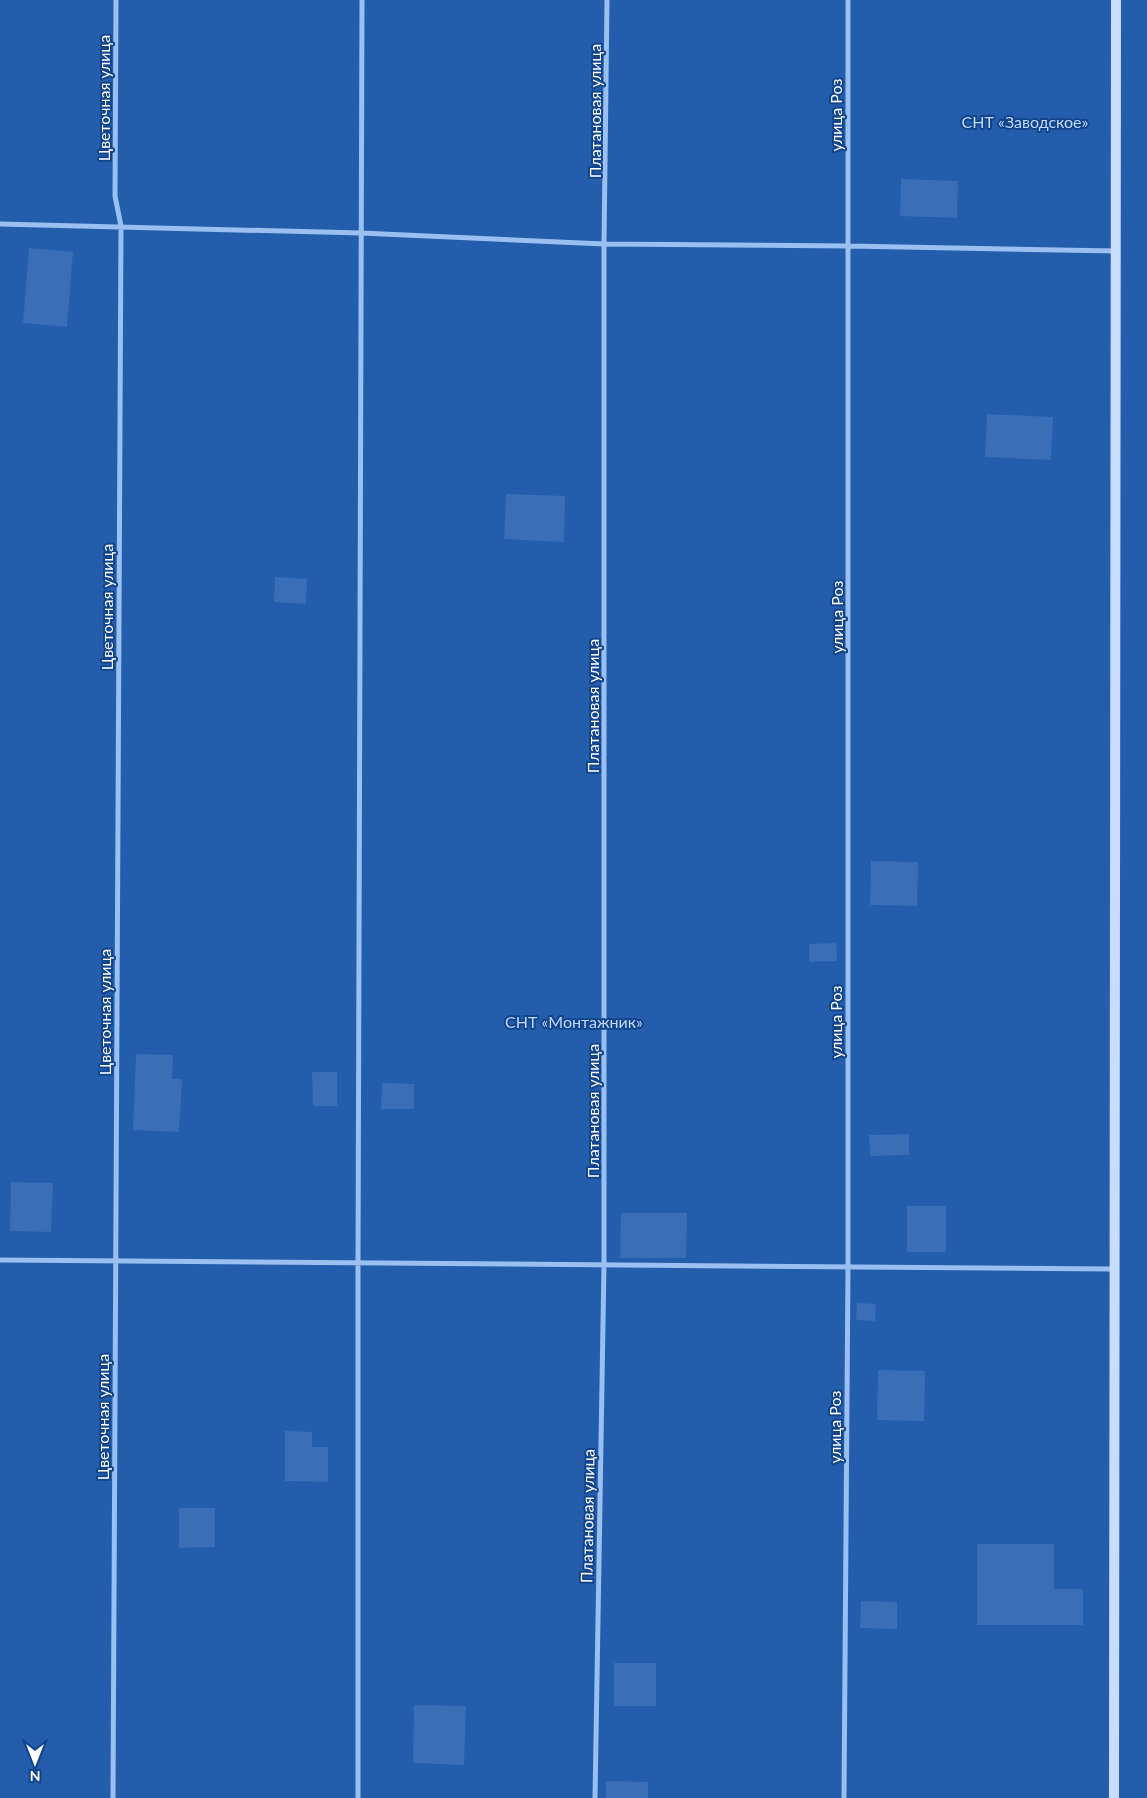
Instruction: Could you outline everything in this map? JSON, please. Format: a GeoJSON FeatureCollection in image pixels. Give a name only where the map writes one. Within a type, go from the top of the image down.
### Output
{"type":"FeatureCollection","features":[{"type":"Feature","properties":{"kind":"street","name":"Цветочная улица"},"geometry":{"type":"LineString","coordinates":[[113,1798],[121,226],[115,196],[116,0]]}},
{"type":"Feature","properties":{"kind":"street"},"geometry":{"type":"LineString","coordinates":[[358,1798],[362,0]]}},
{"type":"Feature","properties":{"kind":"street","name":"Платановая улица"},"geometry":{"type":"LineString","coordinates":[[595,1798],[604,1265],[604,244],[606,223],[607,0]]}},
{"type":"Feature","properties":{"kind":"street","name":"улица Роз"},"geometry":{"type":"LineString","coordinates":[[844,1798],[848,1267],[849,246],[846,230],[848,0]]}},
{"type":"Feature","properties":{"kind":"street"},"geometry":{"type":"LineString","coordinates":[[1114,1798],[1113,1269],[1116,0]]}},
{"type":"Feature","properties":{"kind":"street"},"geometry":{"type":"LineString","coordinates":[[0,224],[361,233],[604,244],[1116,251]]}},
{"type":"Feature","properties":{"kind":"street"},"geometry":{"type":"LineString","coordinates":[[0,1260],[1113,1269]]}},
{"type":"Feature","properties":{"kind":"green space","name":"СНТ «Монтажник»"},"geometry":{"type":"Polygon","coordinates":[[[0,0],[1147,0],[1147,1798],[0,1798],[0,0]]]}},
{"type":"Feature","properties":{"kind":"building"},"geometry":{"type":"Polygon","coordinates":[[[901,179],[958,181],[957,218],[900,216],[901,179]]]}},
{"type":"Feature","properties":{"kind":"building"},"geometry":{"type":"Polygon","coordinates":[[[29,248],[73,252],[67,327],[23,323],[29,248]]]}},
{"type":"Feature","properties":{"kind":"building"},"geometry":{"type":"Polygon","coordinates":[[[987,414],[1053,417],[1051,460],[985,457],[987,414]]]}},
{"type":"Feature","properties":{"kind":"building"},"geometry":{"type":"Polygon","coordinates":[[[506,494],[565,496],[564,542],[504,539],[506,494]]]}},
{"type":"Feature","properties":{"kind":"building"},"geometry":{"type":"Polygon","coordinates":[[[275,577],[307,579],[306,604],[274,602],[275,577]]]}},
{"type":"Feature","properties":{"kind":"building"},"geometry":{"type":"Polygon","coordinates":[[[871,861],[918,862],[917,906],[870,905],[871,861]]]}},
{"type":"Feature","properties":{"kind":"building"},"geometry":{"type":"Polygon","coordinates":[[[836,943],[837,961],[809,962],[809,944],[836,943]]]}},
{"type":"Feature","properties":{"kind":"building"},"geometry":{"type":"Polygon","coordinates":[[[136,1054],[173,1055],[172,1079],[182,1079],[179,1132],[133,1130],[136,1054]]]}},
{"type":"Feature","properties":{"kind":"building"},"geometry":{"type":"Polygon","coordinates":[[[312,1072],[337,1072],[337,1106],[313,1106],[312,1072]]]}},
{"type":"Feature","properties":{"kind":"building"},"geometry":{"type":"Polygon","coordinates":[[[382,1083],[414,1084],[414,1109],[381,1109],[382,1083]]]}},
{"type":"Feature","properties":{"kind":"building"},"geometry":{"type":"Polygon","coordinates":[[[909,1134],[909,1155],[870,1156],[869,1135],[909,1134]]]}},
{"type":"Feature","properties":{"kind":"building"},"geometry":{"type":"Polygon","coordinates":[[[11,1182],[53,1183],[51,1232],[10,1231],[11,1182]]]}},
{"type":"Feature","properties":{"kind":"building"},"geometry":{"type":"Polygon","coordinates":[[[907,1206],[946,1206],[946,1252],[907,1252],[907,1206]]]}},
{"type":"Feature","properties":{"kind":"building"},"geometry":{"type":"Polygon","coordinates":[[[621,1213],[687,1213],[686,1258],[620,1258],[621,1213]]]}},
{"type":"Feature","properties":{"kind":"building"},"geometry":{"type":"Polygon","coordinates":[[[857,1303],[876,1304],[875,1321],[856,1320],[857,1303]]]}},
{"type":"Feature","properties":{"kind":"building"},"geometry":{"type":"Polygon","coordinates":[[[878,1370],[925,1371],[924,1421],[877,1420],[878,1370]]]}},
{"type":"Feature","properties":{"kind":"building"},"geometry":{"type":"Polygon","coordinates":[[[285,1431],[312,1432],[312,1447],[328,1447],[328,1482],[285,1481],[285,1431]]]}},
{"type":"Feature","properties":{"kind":"building"},"geometry":{"type":"Polygon","coordinates":[[[179,1508],[215,1508],[215,1547],[179,1548],[179,1508]]]}},
{"type":"Feature","properties":{"kind":"building"},"geometry":{"type":"Polygon","coordinates":[[[977,1544],[1054,1544],[1054,1589],[1083,1589],[1083,1625],[977,1625],[977,1544]]]}},
{"type":"Feature","properties":{"kind":"building"},"geometry":{"type":"Polygon","coordinates":[[[861,1601],[897,1602],[897,1629],[860,1628],[861,1601]]]}},
{"type":"Feature","properties":{"kind":"building"},"geometry":{"type":"Polygon","coordinates":[[[614,1663],[656,1663],[656,1706],[614,1706],[614,1663]]]}},
{"type":"Feature","properties":{"kind":"building"},"geometry":{"type":"Polygon","coordinates":[[[414,1705],[466,1706],[464,1765],[413,1763],[414,1705]]]}},
{"type":"Feature","properties":{"kind":"building"},"geometry":{"type":"Polygon","coordinates":[[[606,1781],[648,1782],[648,1798],[606,1798],[606,1781]]]}},
{"type":"Feature","properties":{"kind":"park label","name":"СНТ «Заводское»"},"geometry":{"type":"Point","coordinates":[1025,121]}}]}
